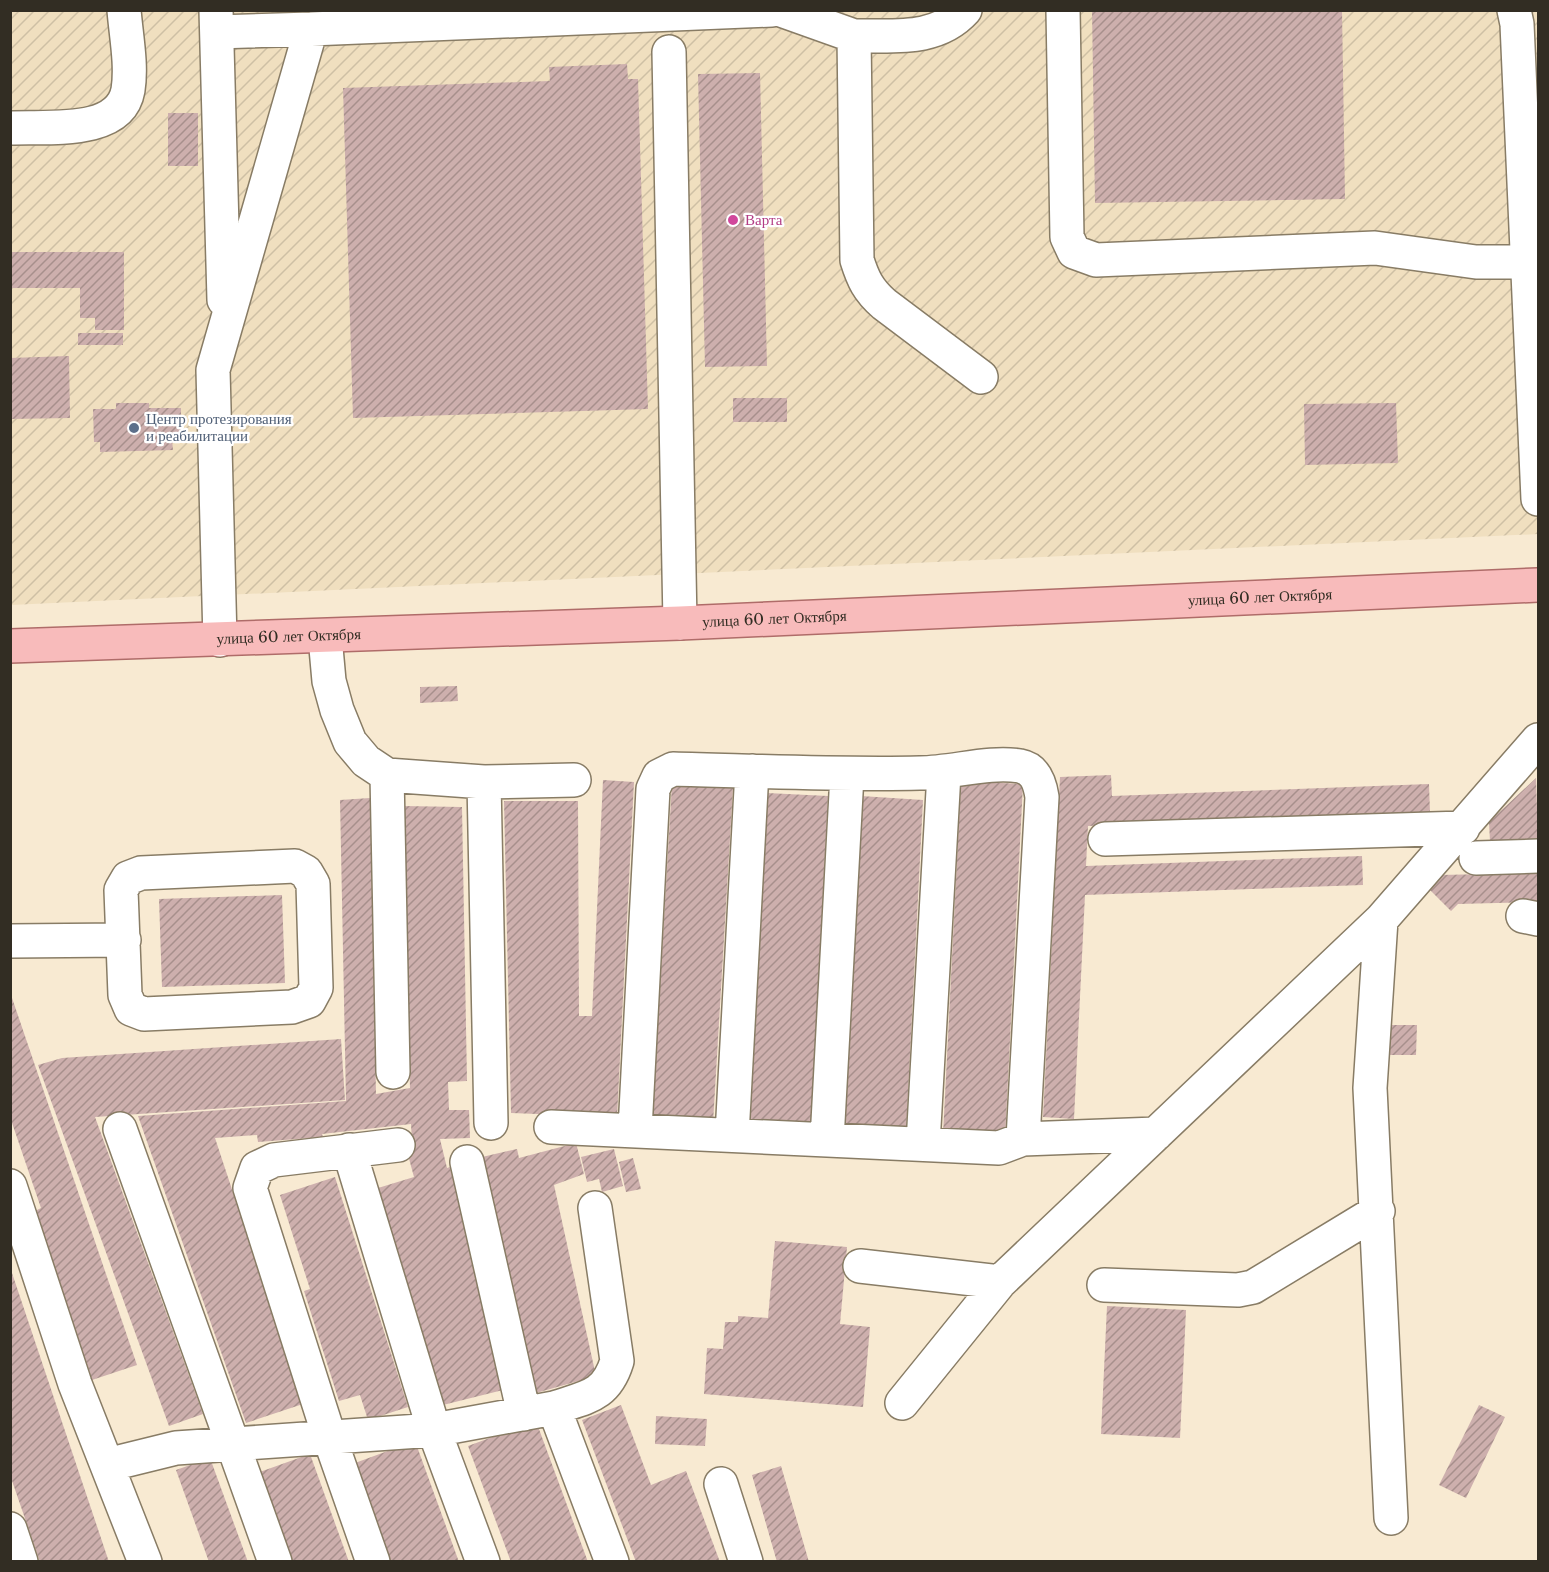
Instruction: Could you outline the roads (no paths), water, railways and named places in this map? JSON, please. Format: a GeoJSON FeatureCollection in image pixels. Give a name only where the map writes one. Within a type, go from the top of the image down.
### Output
{"type":"FeatureCollection","features":[{"type":"Feature","properties":{"kind":"main road","name":"улица 60 лет Октября"},"geometry":{"type":"LineString","coordinates":[[10,646],[325,637],[680,623],[1539,585]]}},
{"type":"Feature","properties":{"kind":"lane"},"geometry":{"type":"LineString","coordinates":[[10,128],[99,123],[114,116],[124,105],[128,88],[124,10]]}},
{"type":"Feature","properties":{"kind":"lane"},"geometry":{"type":"LineString","coordinates":[[225,330],[216,21],[311,29],[565,14],[772,10]]}},
{"type":"Feature","properties":{"kind":"lane"},"geometry":{"type":"LineString","coordinates":[[781,10],[854,36],[931,33],[946,26],[965,10]]}},
{"type":"Feature","properties":{"kind":"lane"},"geometry":{"type":"LineString","coordinates":[[1064,10],[1067,237],[1074,252],[1096,260],[1375,248],[1483,262],[1528,262]]}},
{"type":"Feature","properties":{"kind":"lane"},"geometry":{"type":"LineString","coordinates":[[1514,10],[1518,24],[1539,499]]}},
{"type":"Feature","properties":{"kind":"lane"},"geometry":{"type":"LineString","coordinates":[[220,640],[213,370],[311,29]]}},
{"type":"Feature","properties":{"kind":"lane"},"geometry":{"type":"LineString","coordinates":[[854,36],[857,260],[863,279],[870,292],[981,377]]}},
{"type":"Feature","properties":{"kind":"lane"},"geometry":{"type":"LineString","coordinates":[[669,52],[680,623]]}},
{"type":"Feature","properties":{"kind":"lane"},"geometry":{"type":"LineString","coordinates":[[325,637],[329,681],[337,710],[350,742],[366,761],[387,775],[484,782],[574,780]]}},
{"type":"Feature","properties":{"kind":"lane"},"geometry":{"type":"LineString","coordinates":[[902,1403],[1000,1282],[1381,920],[1539,740]]}},
{"type":"Feature","properties":{"kind":"lane"},"geometry":{"type":"LineString","coordinates":[[635,1130],[653,789],[659,776],[673,769],[847,775],[944,773],[1002,766],[1023,766],[1034,774],[1040,783],[1042,797],[1023,1139]]}},
{"type":"Feature","properties":{"kind":"lane"},"geometry":{"type":"LineString","coordinates":[[732,1135],[752,771]]}},
{"type":"Feature","properties":{"kind":"lane"},"geometry":{"type":"LineString","coordinates":[[923,1144],[944,773]]}},
{"type":"Feature","properties":{"kind":"lane"},"geometry":{"type":"LineString","coordinates":[[387,775],[393,1072]]}},
{"type":"Feature","properties":{"kind":"lane"},"geometry":{"type":"LineString","coordinates":[[827,1140],[847,775]]}},
{"type":"Feature","properties":{"kind":"lane"},"geometry":{"type":"LineString","coordinates":[[484,782],[491,1123]]}},
{"type":"Feature","properties":{"kind":"lane"},"geometry":{"type":"LineString","coordinates":[[1105,839],[1463,828]]}},
{"type":"Feature","properties":{"kind":"lane"},"geometry":{"type":"LineString","coordinates":[[1476,858],[1539,856]]}},
{"type":"Feature","properties":{"kind":"lane"},"geometry":{"type":"LineString","coordinates":[[295,866],[306,872],[313,884],[316,988],[309,1001],[292,1007],[144,1014],[131,1009],[125,995],[124,940],[121,890],[128,878],[141,873],[295,866]]}},
{"type":"Feature","properties":{"kind":"lane"},"geometry":{"type":"LineString","coordinates":[[1381,920],[1370,1088],[1378,1211],[1391,1518]]}},
{"type":"Feature","properties":{"kind":"lane"},"geometry":{"type":"LineString","coordinates":[[10,941],[124,940]]}},
{"type":"Feature","properties":{"kind":"lane"},"geometry":{"type":"LineString","coordinates":[[551,1127],[999,1148],[1023,1139],[1156,1134]]}},
{"type":"Feature","properties":{"kind":"lane"},"geometry":{"type":"LineString","coordinates":[[120,1129],[275,1562]]}},
{"type":"Feature","properties":{"kind":"lane"},"geometry":{"type":"LineString","coordinates":[[373,1562],[330,1439],[250,1188],[257,1168],[273,1160],[398,1145]]}},
{"type":"Feature","properties":{"kind":"lane"},"geometry":{"type":"LineString","coordinates":[[349,1150],[434,1430],[483,1562]]}},
{"type":"Feature","properties":{"kind":"lane"},"geometry":{"type":"LineString","coordinates":[[467,1162],[539,1411],[612,1562]]}},
{"type":"Feature","properties":{"kind":"lane"},"geometry":{"type":"LineString","coordinates":[[10,1186],[75,1384],[145,1562]]}},
{"type":"Feature","properties":{"kind":"lane"},"geometry":{"type":"LineString","coordinates":[[107,1465],[176,1448],[434,1430],[539,1411],[599,1393],[612,1377],[617,1361],[595,1208]]}},
{"type":"Feature","properties":{"kind":"lane"},"geometry":{"type":"LineString","coordinates":[[1104,1285],[1238,1290],[1253,1287],[1378,1211]]}},
{"type":"Feature","properties":{"kind":"lane"},"geometry":{"type":"LineString","coordinates":[[860,1266],[1000,1282]]}},
{"type":"Feature","properties":{"kind":"lane"},"geometry":{"type":"LineString","coordinates":[[721,1484],[746,1562]]}},
{"type":"Feature","properties":{"kind":"lane"},"geometry":{"type":"LineString","coordinates":[[10,1529],[21,1562]]}},
{"type":"Feature","properties":{"kind":"place","name":"Варта"},"geometry":{"type":"Point","coordinates":[733,220]}},
{"type":"Feature","properties":{"kind":"place","name":"Центр протезирования и реабилитации"},"geometry":{"type":"Point","coordinates":[134,428]}}]}
